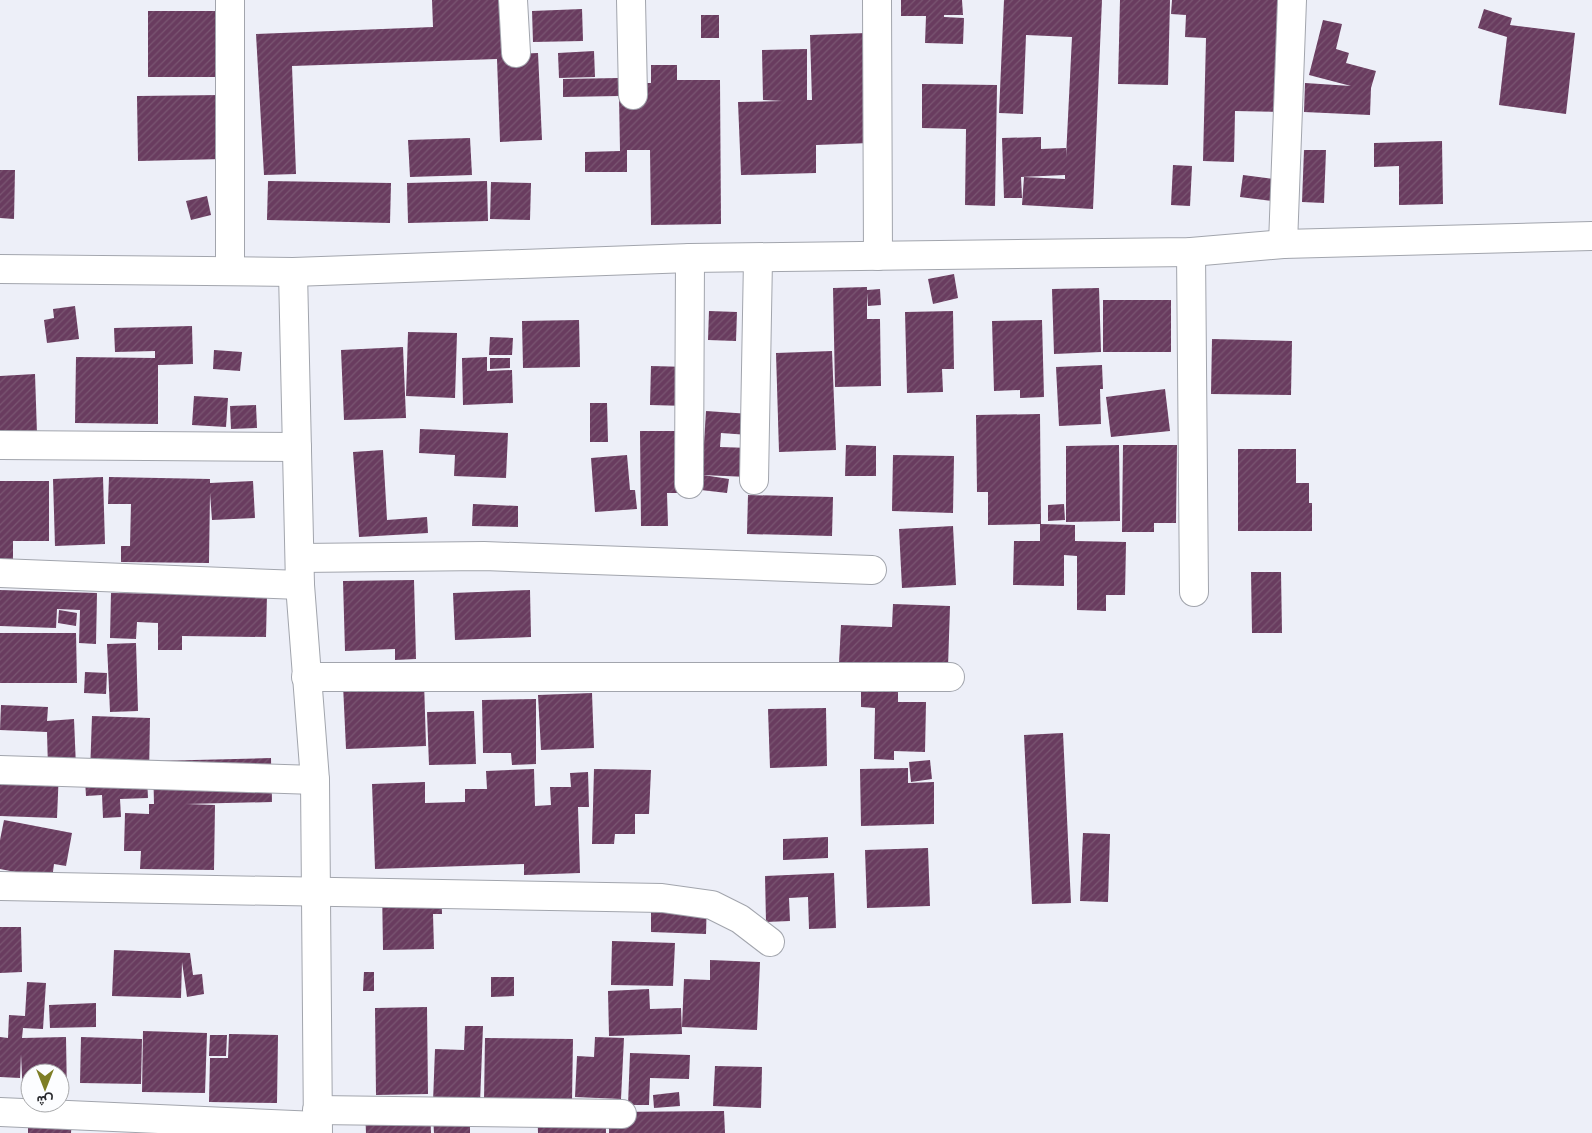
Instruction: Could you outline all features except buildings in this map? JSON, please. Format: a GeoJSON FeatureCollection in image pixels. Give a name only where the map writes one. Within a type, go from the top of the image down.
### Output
{"type":"FeatureCollection","features":[{"type":"Feature","properties":{"kind":"street"},"geometry":{"type":"LineString","coordinates":[[230,0],[230,271]]}},
{"type":"Feature","properties":{"kind":"street"},"geometry":{"type":"LineString","coordinates":[[514,0],[516,53]]}},
{"type":"Feature","properties":{"kind":"street"},"geometry":{"type":"LineString","coordinates":[[630,0],[633,95]]}},
{"type":"Feature","properties":{"kind":"street"},"geometry":{"type":"LineString","coordinates":[[877,0],[878,256]]}},
{"type":"Feature","properties":{"kind":"street"},"geometry":{"type":"LineString","coordinates":[[1283,244],[1292,0]]}},
{"type":"Feature","properties":{"kind":"street"},"geometry":{"type":"LineString","coordinates":[[0,269],[293,272],[690,258],[758,259],[1191,252],[1283,244],[1592,236]]}},
{"type":"Feature","properties":{"kind":"street"},"geometry":{"type":"LineString","coordinates":[[1191,252],[1194,592]]}},
{"type":"Feature","properties":{"kind":"street"},"geometry":{"type":"LineString","coordinates":[[689,484],[690,258]]}},
{"type":"Feature","properties":{"kind":"street"},"geometry":{"type":"LineString","coordinates":[[754,480],[758,259]]}},
{"type":"Feature","properties":{"kind":"street"},"geometry":{"type":"LineString","coordinates":[[293,272],[300,585],[315,780],[314,892],[317,1123]]}},
{"type":"Feature","properties":{"kind":"street"},"geometry":{"type":"LineString","coordinates":[[0,445],[297,447]]}},
{"type":"Feature","properties":{"kind":"street"},"geometry":{"type":"LineString","coordinates":[[300,558],[484,556],[872,570]]}},
{"type":"Feature","properties":{"kind":"street"},"geometry":{"type":"LineString","coordinates":[[0,573],[300,585]]}},
{"type":"Feature","properties":{"kind":"street"},"geometry":{"type":"LineString","coordinates":[[306,677],[950,677]]}},
{"type":"Feature","properties":{"kind":"street"},"geometry":{"type":"LineString","coordinates":[[0,770],[315,780]]}},
{"type":"Feature","properties":{"kind":"street"},"geometry":{"type":"LineString","coordinates":[[0,886],[662,898],[712,905],[740,919],[770,942]]}},
{"type":"Feature","properties":{"kind":"street"},"geometry":{"type":"LineString","coordinates":[[0,1112],[317,1123],[622,1114]]}}]}
